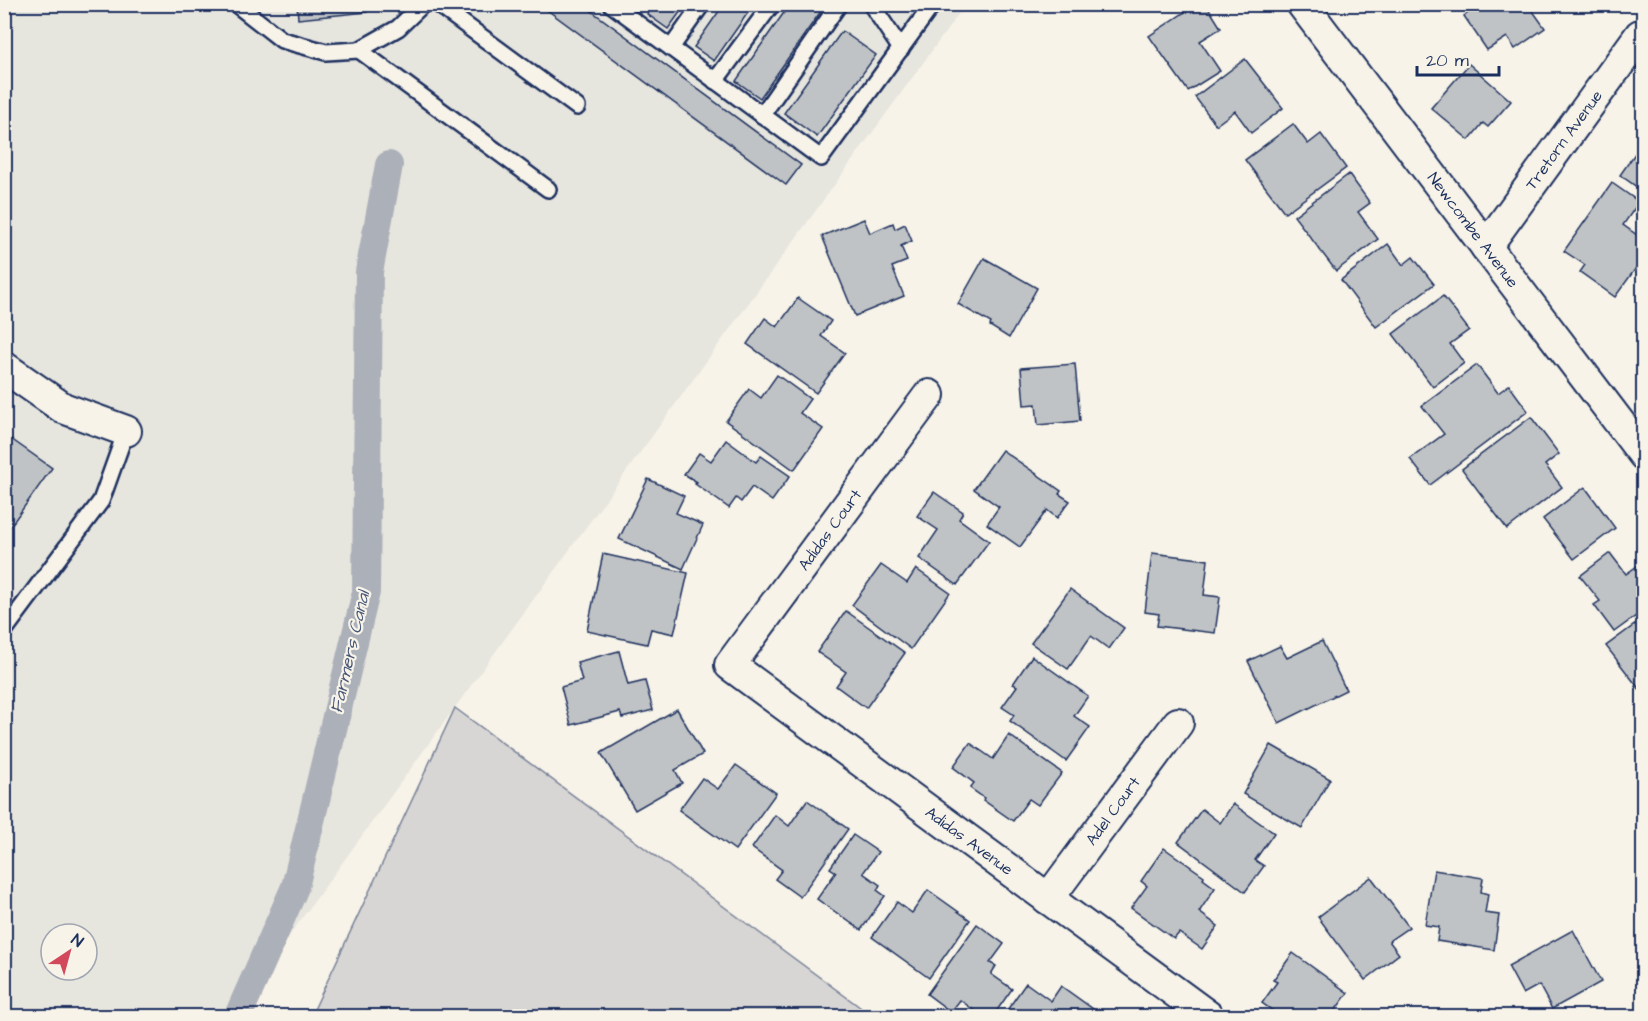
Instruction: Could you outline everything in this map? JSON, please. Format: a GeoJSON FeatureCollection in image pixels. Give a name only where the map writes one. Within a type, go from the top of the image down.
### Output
{"type":"FeatureCollection","features":[{"type":"Feature","properties":{"kind":"street","name":"Newcombe Avenue"},"geometry":{"type":"LineString","coordinates":[[1302,4],[1644,455]]}},
{"type":"Feature","properties":{"kind":"street","name":"Tretorn Avenue"},"geometry":{"type":"LineString","coordinates":[[1486,247],[1640,35],[1644,38]]}},
{"type":"Feature","properties":{"kind":"street"},"geometry":{"type":"LineString","coordinates":[[5,367],[63,408],[126,431]]}},
{"type":"Feature","properties":{"kind":"street","name":"Adidas Court"},"geometry":{"type":"LineString","coordinates":[[730,665],[929,395]]}},
{"type":"Feature","properties":{"kind":"street","name":"Adidas Avenue"},"geometry":{"type":"LineString","coordinates":[[730,665],[1208,1017]]}},
{"type":"Feature","properties":{"kind":"street","name":"Adel Court"},"geometry":{"type":"LineString","coordinates":[[1048,899],[1178,723]]}},
{"type":"Feature","properties":{"kind":"lane"},"geometry":{"type":"LineString","coordinates":[[236,4],[282,40],[326,52],[359,50],[398,28],[423,4]]}},
{"type":"Feature","properties":{"kind":"lane"},"geometry":{"type":"LineString","coordinates":[[437,4],[577,107]]}},
{"type":"Feature","properties":{"kind":"lane"},"geometry":{"type":"LineString","coordinates":[[611,4],[628,10],[671,48],[821,158],[933,4]]}},
{"type":"Feature","properties":{"kind":"lane"},"geometry":{"type":"LineString","coordinates":[[671,48],[702,4]]}},
{"type":"Feature","properties":{"kind":"lane"},"geometry":{"type":"LineString","coordinates":[[715,81],[772,4]]}},
{"type":"Feature","properties":{"kind":"lane"},"geometry":{"type":"LineString","coordinates":[[762,115],[839,4]]}},
{"type":"Feature","properties":{"kind":"lane"},"geometry":{"type":"LineString","coordinates":[[871,4],[901,49]]}},
{"type":"Feature","properties":{"kind":"lane"},"geometry":{"type":"LineString","coordinates":[[359,50],[548,189]]}},
{"type":"Feature","properties":{"kind":"lane"},"geometry":{"type":"LineString","coordinates":[[4,631],[101,501],[126,431]]}},
{"type":"Feature","properties":{"kind":"shaded area"},"geometry":{"type":"Polygon","coordinates":[[[5,5],[965,5],[231,1016],[5,1016],[5,5]]]}},
{"type":"Feature","properties":{"kind":"shaded area"},"geometry":{"type":"Polygon","coordinates":[[[455,708],[872,1016],[311,1016],[455,708]]]}},
{"type":"Feature","properties":{"kind":"building"},"geometry":{"type":"Polygon","coordinates":[[[297,4],[366,4],[367,12],[298,19],[297,4]]]}},
{"type":"Feature","properties":{"kind":"building"},"geometry":{"type":"Polygon","coordinates":[[[539,4],[582,4],[801,165],[786,185],[539,4]]]}},
{"type":"Feature","properties":{"kind":"building"},"geometry":{"type":"Polygon","coordinates":[[[653,4],[686,4],[668,29],[647,14],[653,4]]]}},
{"type":"Feature","properties":{"kind":"building"},"geometry":{"type":"Polygon","coordinates":[[[724,4],[754,4],[714,61],[694,47],[724,4]]]}},
{"type":"Feature","properties":{"kind":"building"},"geometry":{"type":"Polygon","coordinates":[[[790,4],[826,4],[760,98],[736,81],[790,4]]]}},
{"type":"Feature","properties":{"kind":"building"},"geometry":{"type":"Polygon","coordinates":[[[1197,4],[1206,4],[1221,28],[1200,41],[1220,71],[1188,91],[1149,36],[1197,4]]]}},
{"type":"Feature","properties":{"kind":"building"},"geometry":{"type":"Polygon","coordinates":[[[1481,4],[1528,4],[1545,28],[1515,49],[1507,37],[1487,50],[1464,16],[1481,4]]]}},
{"type":"Feature","properties":{"kind":"building"},"geometry":{"type":"Polygon","coordinates":[[[842,31],[876,55],[817,137],[784,113],[842,31]]]}},
{"type":"Feature","properties":{"kind":"building"},"geometry":{"type":"Polygon","coordinates":[[[1245,59],[1283,108],[1251,133],[1235,111],[1216,125],[1195,97],[1245,59]]]}},
{"type":"Feature","properties":{"kind":"building"},"geometry":{"type":"Polygon","coordinates":[[[1469,64],[1511,101],[1488,127],[1483,123],[1469,140],[1431,108],[1469,64]]]}},
{"type":"Feature","properties":{"kind":"building"},"geometry":{"type":"Polygon","coordinates":[[[1293,124],[1308,144],[1321,134],[1346,168],[1285,213],[1245,160],[1293,124]]]}},
{"type":"Feature","properties":{"kind":"building"},"geometry":{"type":"Polygon","coordinates":[[[1644,142],[1644,192],[1620,175],[1644,142]]]}},
{"type":"Feature","properties":{"kind":"building"},"geometry":{"type":"Polygon","coordinates":[[[1349,174],[1370,203],[1358,212],[1378,239],[1336,271],[1294,216],[1349,174]]]}},
{"type":"Feature","properties":{"kind":"building"},"geometry":{"type":"Polygon","coordinates":[[[1612,183],[1639,202],[1623,225],[1644,240],[1637,250],[1644,254],[1644,257],[1615,297],[1580,272],[1585,265],[1564,251],[1612,183]]]}},
{"type":"Feature","properties":{"kind":"building"},"geometry":{"type":"Polygon","coordinates":[[[864,219],[870,233],[893,223],[895,229],[905,224],[912,241],[901,246],[907,261],[892,267],[904,296],[855,316],[822,236],[864,219]]]}},
{"type":"Feature","properties":{"kind":"building"},"geometry":{"type":"Polygon","coordinates":[[[1388,244],[1403,265],[1413,257],[1434,284],[1376,327],[1341,280],[1388,244]]]}},
{"type":"Feature","properties":{"kind":"building"},"geometry":{"type":"Polygon","coordinates":[[[984,258],[1037,288],[1009,338],[990,326],[991,323],[958,304],[984,258]]]}},
{"type":"Feature","properties":{"kind":"building"},"geometry":{"type":"Polygon","coordinates":[[[1443,296],[1469,330],[1450,344],[1464,363],[1433,387],[1393,334],[1443,296]]]}},
{"type":"Feature","properties":{"kind":"building"},"geometry":{"type":"Polygon","coordinates":[[[798,298],[831,321],[821,336],[845,353],[816,393],[747,344],[765,318],[777,327],[798,298]]]}},
{"type":"Feature","properties":{"kind":"building"},"geometry":{"type":"Polygon","coordinates":[[[1075,364],[1080,421],[1038,425],[1036,404],[1024,405],[1021,368],[1075,364]]]}},
{"type":"Feature","properties":{"kind":"building"},"geometry":{"type":"Polygon","coordinates":[[[1477,365],[1498,393],[1509,385],[1528,411],[1430,485],[1410,459],[1444,434],[1422,406],[1477,365]]]}},
{"type":"Feature","properties":{"kind":"building"},"geometry":{"type":"Polygon","coordinates":[[[777,375],[810,399],[800,413],[823,429],[794,470],[726,421],[749,389],[761,398],[777,375]]]}},
{"type":"Feature","properties":{"kind":"building"},"geometry":{"type":"Polygon","coordinates":[[[1531,417],[1559,454],[1545,465],[1562,487],[1507,529],[1462,469],[1531,417]]]}},
{"type":"Feature","properties":{"kind":"building"},"geometry":{"type":"Polygon","coordinates":[[[4,434],[52,468],[4,535],[4,434]]]}},
{"type":"Feature","properties":{"kind":"building"},"geometry":{"type":"Polygon","coordinates":[[[726,440],[756,462],[761,456],[790,476],[772,501],[752,487],[741,502],[736,498],[729,508],[684,474],[699,453],[711,461],[726,440]]]}},
{"type":"Feature","properties":{"kind":"building"},"geometry":{"type":"Polygon","coordinates":[[[1002,450],[1061,491],[1059,494],[1070,501],[1057,518],[1047,510],[1020,547],[987,524],[999,507],[974,489],[1002,450]]]}},
{"type":"Feature","properties":{"kind":"building"},"geometry":{"type":"Polygon","coordinates":[[[648,479],[684,496],[676,513],[703,525],[683,569],[619,539],[648,479]]]}},
{"type":"Feature","properties":{"kind":"building"},"geometry":{"type":"Polygon","coordinates":[[[1585,487],[1615,528],[1574,559],[1543,519],[1585,487]]]}},
{"type":"Feature","properties":{"kind":"building"},"geometry":{"type":"Polygon","coordinates":[[[934,492],[963,512],[959,519],[989,541],[957,585],[919,558],[938,530],[917,516],[934,492]]]}},
{"type":"Feature","properties":{"kind":"building"},"geometry":{"type":"Polygon","coordinates":[[[1152,553],[1208,560],[1204,595],[1220,597],[1215,633],[1157,626],[1159,614],[1145,612],[1152,553]]]}},
{"type":"Feature","properties":{"kind":"building"},"geometry":{"type":"Polygon","coordinates":[[[1610,553],[1626,574],[1644,561],[1644,610],[1614,632],[1594,605],[1600,601],[1580,576],[1610,553]]]}},
{"type":"Feature","properties":{"kind":"building"},"geometry":{"type":"Polygon","coordinates":[[[603,554],[688,573],[674,634],[651,629],[647,644],[587,631],[603,554]]]}},
{"type":"Feature","properties":{"kind":"building"},"geometry":{"type":"Polygon","coordinates":[[[881,565],[907,583],[916,569],[950,593],[911,649],[852,605],[881,565]]]}},
{"type":"Feature","properties":{"kind":"building"},"geometry":{"type":"Polygon","coordinates":[[[1070,589],[1124,628],[1109,649],[1091,636],[1068,669],[1031,643],[1070,589]]]}},
{"type":"Feature","properties":{"kind":"building"},"geometry":{"type":"Polygon","coordinates":[[[846,611],[905,653],[866,708],[836,686],[846,672],[817,652],[846,611]]]}},
{"type":"Feature","properties":{"kind":"building"},"geometry":{"type":"Polygon","coordinates":[[[1644,618],[1644,695],[1606,646],[1644,618]]]}},
{"type":"Feature","properties":{"kind":"building"},"geometry":{"type":"Polygon","coordinates":[[[1322,641],[1346,690],[1279,723],[1248,661],[1280,646],[1287,658],[1322,641]]]}},
{"type":"Feature","properties":{"kind":"building"},"geometry":{"type":"Polygon","coordinates":[[[619,651],[628,685],[645,681],[653,710],[622,718],[620,712],[571,725],[561,687],[582,681],[577,662],[619,651]]]}},
{"type":"Feature","properties":{"kind":"building"},"geometry":{"type":"Polygon","coordinates":[[[1032,656],[1088,696],[1074,716],[1090,727],[1066,761],[1010,721],[1014,715],[1002,707],[1017,686],[1013,684],[1032,656]]]}},
{"type":"Feature","properties":{"kind":"building"},"geometry":{"type":"Polygon","coordinates":[[[677,709],[703,754],[675,770],[682,783],[635,810],[601,753],[677,709]]]}},
{"type":"Feature","properties":{"kind":"building"},"geometry":{"type":"Polygon","coordinates":[[[1009,735],[1062,773],[1038,805],[1029,799],[1013,821],[983,800],[984,798],[970,788],[974,783],[953,767],[970,743],[993,759],[1009,735]]]}},
{"type":"Feature","properties":{"kind":"building"},"geometry":{"type":"Polygon","coordinates":[[[1271,745],[1330,779],[1302,828],[1243,794],[1271,745]]]}},
{"type":"Feature","properties":{"kind":"building"},"geometry":{"type":"Polygon","coordinates":[[[736,765],[776,793],[735,850],[679,810],[702,778],[718,789],[736,765]]]}},
{"type":"Feature","properties":{"kind":"building"},"geometry":{"type":"Polygon","coordinates":[[[807,800],[848,829],[800,897],[775,879],[782,870],[752,848],[775,815],[789,826],[807,800]]]}},
{"type":"Feature","properties":{"kind":"building"},"geometry":{"type":"Polygon","coordinates":[[[1233,804],[1274,833],[1255,860],[1264,866],[1245,892],[1178,842],[1202,809],[1220,823],[1233,804]]]}},
{"type":"Feature","properties":{"kind":"building"},"geometry":{"type":"Polygon","coordinates":[[[853,835],[878,852],[863,873],[880,885],[877,890],[885,896],[861,930],[817,899],[836,872],[830,868],[853,835]]]}},
{"type":"Feature","properties":{"kind":"building"},"geometry":{"type":"Polygon","coordinates":[[[1164,848],[1204,876],[1203,879],[1215,888],[1199,912],[1218,926],[1202,949],[1179,933],[1174,939],[1131,908],[1147,886],[1141,881],[1164,848]]]}},
{"type":"Feature","properties":{"kind":"building"},"geometry":{"type":"Polygon","coordinates":[[[1434,870],[1483,878],[1481,892],[1488,894],[1485,913],[1499,915],[1494,950],[1437,941],[1439,927],[1425,925],[1434,870]]]}},
{"type":"Feature","properties":{"kind":"building"},"geometry":{"type":"Polygon","coordinates":[[[1371,877],[1409,927],[1389,941],[1399,954],[1365,980],[1318,917],[1371,877]]]}},
{"type":"Feature","properties":{"kind":"building"},"geometry":{"type":"Polygon","coordinates":[[[928,890],[970,920],[929,978],[872,937],[897,902],[912,913],[928,890]]]}},
{"type":"Feature","properties":{"kind":"building"},"geometry":{"type":"Polygon","coordinates":[[[977,924],[1004,944],[990,963],[996,966],[991,974],[1012,989],[993,1016],[982,1016],[960,1000],[951,1012],[927,994],[977,924]]]}},
{"type":"Feature","properties":{"kind":"building"},"geometry":{"type":"Polygon","coordinates":[[[1573,930],[1601,982],[1552,1009],[1539,985],[1523,994],[1508,966],[1573,930]]]}},
{"type":"Feature","properties":{"kind":"building"},"geometry":{"type":"Polygon","coordinates":[[[1293,953],[1348,993],[1331,1016],[1321,1016],[1315,1012],[1312,1016],[1280,1016],[1262,1003],[1277,982],[1273,980],[1293,953]]]}},
{"type":"Feature","properties":{"kind":"building"},"geometry":{"type":"Polygon","coordinates":[[[1026,983],[1051,1001],[1061,986],[1093,1009],[1088,1016],[1003,1016],[1026,983]]]}},
{"type":"Feature","properties":{"kind":"waterway","name":"Farmers Canal"},"geometry":{"type":"LineString","coordinates":[[238,1016],[295,887],[366,592],[369,272],[389,165]]}}]}
